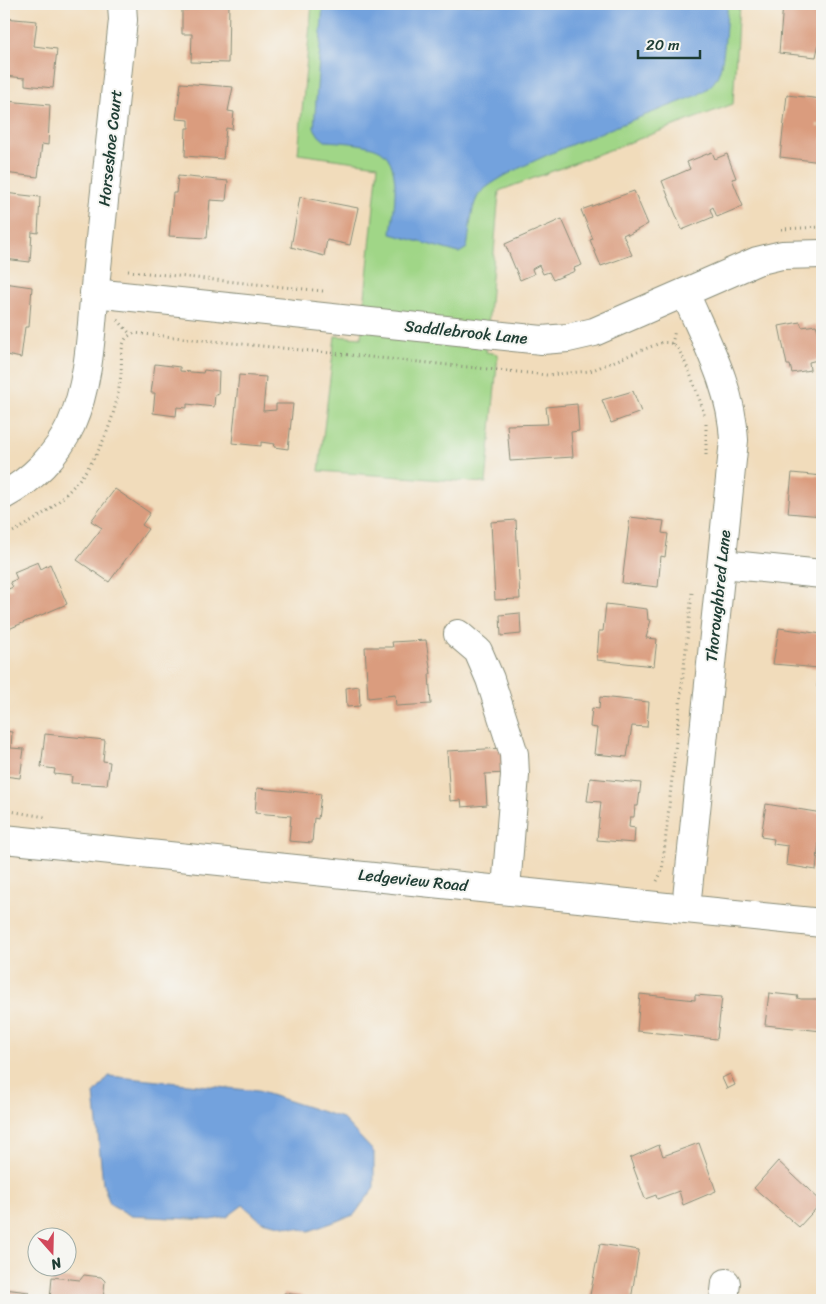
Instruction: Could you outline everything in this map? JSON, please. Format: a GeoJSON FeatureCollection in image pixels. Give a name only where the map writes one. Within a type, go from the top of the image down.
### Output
{"type":"FeatureCollection","features":[{"type":"Feature","properties":{"kind":"street","name":"Horseshoe Court"},"geometry":{"type":"LineString","coordinates":[[4,495],[38,471],[56,451],[70,427],[80,401],[86,374],[123,20],[122,4]]}},
{"type":"Feature","properties":{"kind":"street","name":"Saddlebrook Lane"},"geometry":{"type":"LineString","coordinates":[[94,293],[542,340],[568,338],[594,332],[757,261],[782,255],[822,254]]}},
{"type":"Feature","properties":{"kind":"street","name":"Thoroughbred Lane"},"geometry":{"type":"LineString","coordinates":[[685,292],[726,387],[733,418],[734,440],[686,908]]}},
{"type":"Feature","properties":{"kind":"street"},"geometry":{"type":"LineString","coordinates":[[722,564],[822,574]]}},
{"type":"Feature","properties":{"kind":"street"},"geometry":{"type":"LineString","coordinates":[[458,634],[478,651],[490,679],[514,754],[515,775],[506,889]]}},
{"type":"Feature","properties":{"kind":"street","name":"Ledgeview Road"},"geometry":{"type":"LineString","coordinates":[[4,839],[506,889],[822,923]]}},
{"type":"Feature","properties":{"kind":"path"},"geometry":{"type":"LineString","coordinates":[[773,230],[822,227]]}},
{"type":"Feature","properties":{"kind":"path"},"geometry":{"type":"LineString","coordinates":[[94,293],[128,271],[135,270],[329,291]]}},
{"type":"Feature","properties":{"kind":"path"},"geometry":{"type":"LineString","coordinates":[[4,536],[32,522],[59,502],[91,463],[111,420],[121,374],[124,343],[134,333],[547,375],[576,374],[603,367],[660,343]]}},
{"type":"Feature","properties":{"kind":"green space"},"geometry":{"type":"Polygon","coordinates":[[[312,4],[739,4],[733,104],[499,191],[486,352],[498,354],[486,483],[319,471],[335,336],[361,338],[378,165],[298,154],[312,4]]]}},
{"type":"Feature","properties":{"kind":"water"},"geometry":{"type":"Polygon","coordinates":[[[323,4],[728,4],[722,63],[716,79],[710,86],[698,95],[616,126],[545,156],[491,185],[478,196],[475,202],[467,248],[459,253],[391,234],[395,186],[390,162],[384,154],[375,148],[325,141],[314,128],[323,4]]]}},
{"type":"Feature","properties":{"kind":"water"},"geometry":{"type":"Polygon","coordinates":[[[109,1076],[258,1091],[342,1118],[374,1152],[374,1188],[354,1215],[309,1231],[261,1221],[243,1205],[227,1217],[211,1220],[131,1216],[110,1204],[103,1184],[94,1094],[109,1076]]]}},
{"type":"Feature","properties":{"kind":"building"},"geometry":{"type":"Polygon","coordinates":[[[188,4],[229,4],[228,63],[191,62],[192,34],[182,34],[182,10],[188,10],[188,4]]]}},
{"type":"Feature","properties":{"kind":"building"},"geometry":{"type":"Polygon","coordinates":[[[783,4],[822,4],[822,27],[819,27],[818,34],[821,34],[816,57],[779,53],[783,4]]]}},
{"type":"Feature","properties":{"kind":"building"},"geometry":{"type":"Polygon","coordinates":[[[4,18],[37,21],[34,46],[57,49],[53,88],[25,85],[25,78],[4,76],[4,18]]]}},
{"type":"Feature","properties":{"kind":"building"},"geometry":{"type":"Polygon","coordinates":[[[181,83],[233,87],[228,111],[234,112],[232,129],[226,128],[223,159],[185,156],[186,128],[189,128],[189,120],[176,119],[181,83]]]}},
{"type":"Feature","properties":{"kind":"building"},"geometry":{"type":"Polygon","coordinates":[[[787,95],[822,99],[822,125],[817,124],[817,127],[822,127],[822,162],[780,157],[787,95]]]}},
{"type":"Feature","properties":{"kind":"building"},"geometry":{"type":"Polygon","coordinates":[[[6,101],[50,105],[48,145],[42,144],[38,177],[4,173],[6,101]]]}},
{"type":"Feature","properties":{"kind":"building"},"geometry":{"type":"Polygon","coordinates":[[[712,152],[715,159],[727,154],[736,178],[732,179],[743,206],[717,217],[713,207],[710,209],[713,217],[682,230],[662,181],[690,169],[687,162],[712,152]]]}},
{"type":"Feature","properties":{"kind":"building"},"geometry":{"type":"Polygon","coordinates":[[[178,176],[228,181],[226,201],[210,200],[207,238],[169,236],[173,193],[176,193],[178,176]]]}},
{"type":"Feature","properties":{"kind":"building"},"geometry":{"type":"Polygon","coordinates":[[[634,191],[648,224],[628,235],[627,233],[623,235],[632,255],[601,266],[590,240],[593,239],[581,210],[634,191]]]}},
{"type":"Feature","properties":{"kind":"building"},"geometry":{"type":"Polygon","coordinates":[[[4,193],[40,197],[38,233],[32,232],[30,262],[4,259],[4,193]]]}},
{"type":"Feature","properties":{"kind":"building"},"geometry":{"type":"Polygon","coordinates":[[[300,197],[358,208],[350,245],[327,240],[324,256],[291,247],[300,197]]]}},
{"type":"Feature","properties":{"kind":"building"},"geometry":{"type":"Polygon","coordinates":[[[562,219],[582,265],[574,268],[575,271],[553,280],[549,272],[543,274],[539,265],[532,269],[534,274],[520,280],[505,244],[562,219]]]}},
{"type":"Feature","properties":{"kind":"building"},"geometry":{"type":"Polygon","coordinates":[[[4,283],[32,287],[29,327],[25,327],[21,358],[7,355],[4,358],[4,283]]]}},
{"type":"Feature","properties":{"kind":"building"},"geometry":{"type":"Polygon","coordinates":[[[800,322],[802,327],[816,325],[819,333],[822,332],[822,359],[809,362],[810,370],[792,373],[790,365],[787,365],[779,326],[800,322]]]}},
{"type":"Feature","properties":{"kind":"building"},"geometry":{"type":"Polygon","coordinates":[[[155,364],[180,367],[180,371],[203,373],[204,370],[219,372],[218,395],[215,394],[214,407],[187,404],[187,408],[177,407],[176,416],[153,413],[155,393],[151,393],[155,364]]]}},
{"type":"Feature","properties":{"kind":"building"},"geometry":{"type":"Polygon","coordinates":[[[239,375],[266,377],[263,411],[276,410],[276,404],[293,404],[288,449],[274,447],[275,444],[261,442],[261,446],[232,443],[239,375]]]}},
{"type":"Feature","properties":{"kind":"building"},"geometry":{"type":"Polygon","coordinates":[[[633,391],[641,412],[611,423],[602,400],[633,391]]]}},
{"type":"Feature","properties":{"kind":"building"},"geometry":{"type":"Polygon","coordinates":[[[577,404],[579,431],[571,432],[573,457],[510,461],[507,425],[548,424],[546,407],[577,404]]]}},
{"type":"Feature","properties":{"kind":"building"},"geometry":{"type":"Polygon","coordinates":[[[792,473],[822,476],[822,516],[788,513],[792,473]]]}},
{"type":"Feature","properties":{"kind":"building"},"geometry":{"type":"Polygon","coordinates":[[[115,489],[150,513],[142,525],[148,529],[109,582],[77,560],[102,528],[91,521],[115,489]]]}},
{"type":"Feature","properties":{"kind":"building"},"geometry":{"type":"Polygon","coordinates":[[[630,517],[664,521],[662,533],[668,534],[665,557],[661,556],[658,587],[622,583],[630,517]]]}},
{"type":"Feature","properties":{"kind":"building"},"geometry":{"type":"Polygon","coordinates":[[[516,520],[520,599],[495,600],[491,522],[516,520]]]}},
{"type":"Feature","properties":{"kind":"building"},"geometry":{"type":"Polygon","coordinates":[[[38,562],[41,569],[50,564],[67,604],[4,631],[4,591],[13,587],[10,582],[17,579],[14,572],[38,562]]]}},
{"type":"Feature","properties":{"kind":"building"},"geometry":{"type":"Polygon","coordinates":[[[606,604],[647,609],[648,620],[651,620],[646,638],[657,639],[654,666],[597,660],[599,631],[603,631],[606,604]]]}},
{"type":"Feature","properties":{"kind":"building"},"geometry":{"type":"Polygon","coordinates":[[[520,613],[521,634],[501,636],[500,615],[520,613]]]}},
{"type":"Feature","properties":{"kind":"building"},"geometry":{"type":"Polygon","coordinates":[[[779,628],[822,634],[822,688],[817,687],[819,668],[773,664],[779,628]]]}},
{"type":"Feature","properties":{"kind":"building"},"geometry":{"type":"Polygon","coordinates":[[[426,640],[431,674],[429,674],[431,704],[396,706],[395,695],[368,698],[365,647],[393,647],[392,642],[426,640]]]}},
{"type":"Feature","properties":{"kind":"building"},"geometry":{"type":"Polygon","coordinates":[[[359,686],[360,706],[347,707],[346,688],[359,686]]]}},
{"type":"Feature","properties":{"kind":"building"},"geometry":{"type":"Polygon","coordinates":[[[600,697],[649,702],[647,727],[632,726],[627,757],[594,754],[597,728],[590,727],[592,708],[599,709],[600,697]]]}},
{"type":"Feature","properties":{"kind":"building"},"geometry":{"type":"Polygon","coordinates":[[[4,731],[12,732],[11,748],[24,749],[20,778],[4,776],[4,731]]]}},
{"type":"Feature","properties":{"kind":"building"},"geometry":{"type":"Polygon","coordinates":[[[45,734],[105,740],[103,761],[110,762],[107,785],[71,783],[72,776],[54,774],[55,769],[41,767],[45,734]]]}},
{"type":"Feature","properties":{"kind":"building"},"geometry":{"type":"Polygon","coordinates":[[[505,748],[507,773],[485,774],[487,805],[462,807],[461,800],[450,801],[447,751],[505,748]]]}},
{"type":"Feature","properties":{"kind":"building"},"geometry":{"type":"Polygon","coordinates":[[[590,778],[641,783],[638,806],[635,806],[634,817],[630,817],[629,827],[635,828],[634,843],[597,840],[601,802],[587,801],[590,778]]]}},
{"type":"Feature","properties":{"kind":"building"},"geometry":{"type":"Polygon","coordinates":[[[257,788],[321,794],[318,819],[314,818],[312,843],[289,841],[291,816],[255,813],[257,788]]]}},
{"type":"Feature","properties":{"kind":"building"},"geometry":{"type":"Polygon","coordinates":[[[766,804],[822,813],[816,870],[786,865],[788,846],[773,844],[774,839],[761,837],[766,804]]]}},
{"type":"Feature","properties":{"kind":"building"},"geometry":{"type":"Polygon","coordinates":[[[769,993],[798,996],[797,998],[801,999],[822,999],[822,1031],[765,1025],[769,993]]]}},
{"type":"Feature","properties":{"kind":"building"},"geometry":{"type":"Polygon","coordinates":[[[640,994],[695,1000],[695,995],[722,997],[717,1039],[637,1031],[640,994]]]}},
{"type":"Feature","properties":{"kind":"building"},"geometry":{"type":"Polygon","coordinates":[[[730,1074],[735,1085],[727,1089],[722,1078],[730,1074]]]}},
{"type":"Feature","properties":{"kind":"building"},"geometry":{"type":"Polygon","coordinates":[[[699,1143],[716,1191],[683,1205],[679,1191],[657,1199],[656,1195],[645,1199],[630,1158],[659,1145],[663,1156],[699,1143]]]}},
{"type":"Feature","properties":{"kind":"building"},"geometry":{"type":"Polygon","coordinates":[[[778,1161],[822,1202],[799,1227],[754,1188],[778,1161]]]}},
{"type":"Feature","properties":{"kind":"building"},"geometry":{"type":"Polygon","coordinates":[[[600,1244],[639,1250],[631,1300],[589,1300],[600,1244]]]}},
{"type":"Feature","properties":{"kind":"building"},"geometry":{"type":"Polygon","coordinates":[[[84,1275],[101,1277],[105,1281],[103,1300],[50,1300],[52,1277],[80,1280],[84,1275]]]}},
{"type":"Feature","properties":{"kind":"building"},"geometry":{"type":"Polygon","coordinates":[[[4,1289],[29,1292],[28,1300],[4,1300],[4,1289]]]}},
{"type":"Feature","properties":{"kind":"building"},"geometry":{"type":"Polygon","coordinates":[[[284,1293],[304,1296],[303,1300],[283,1300],[284,1293]]]}}]}
